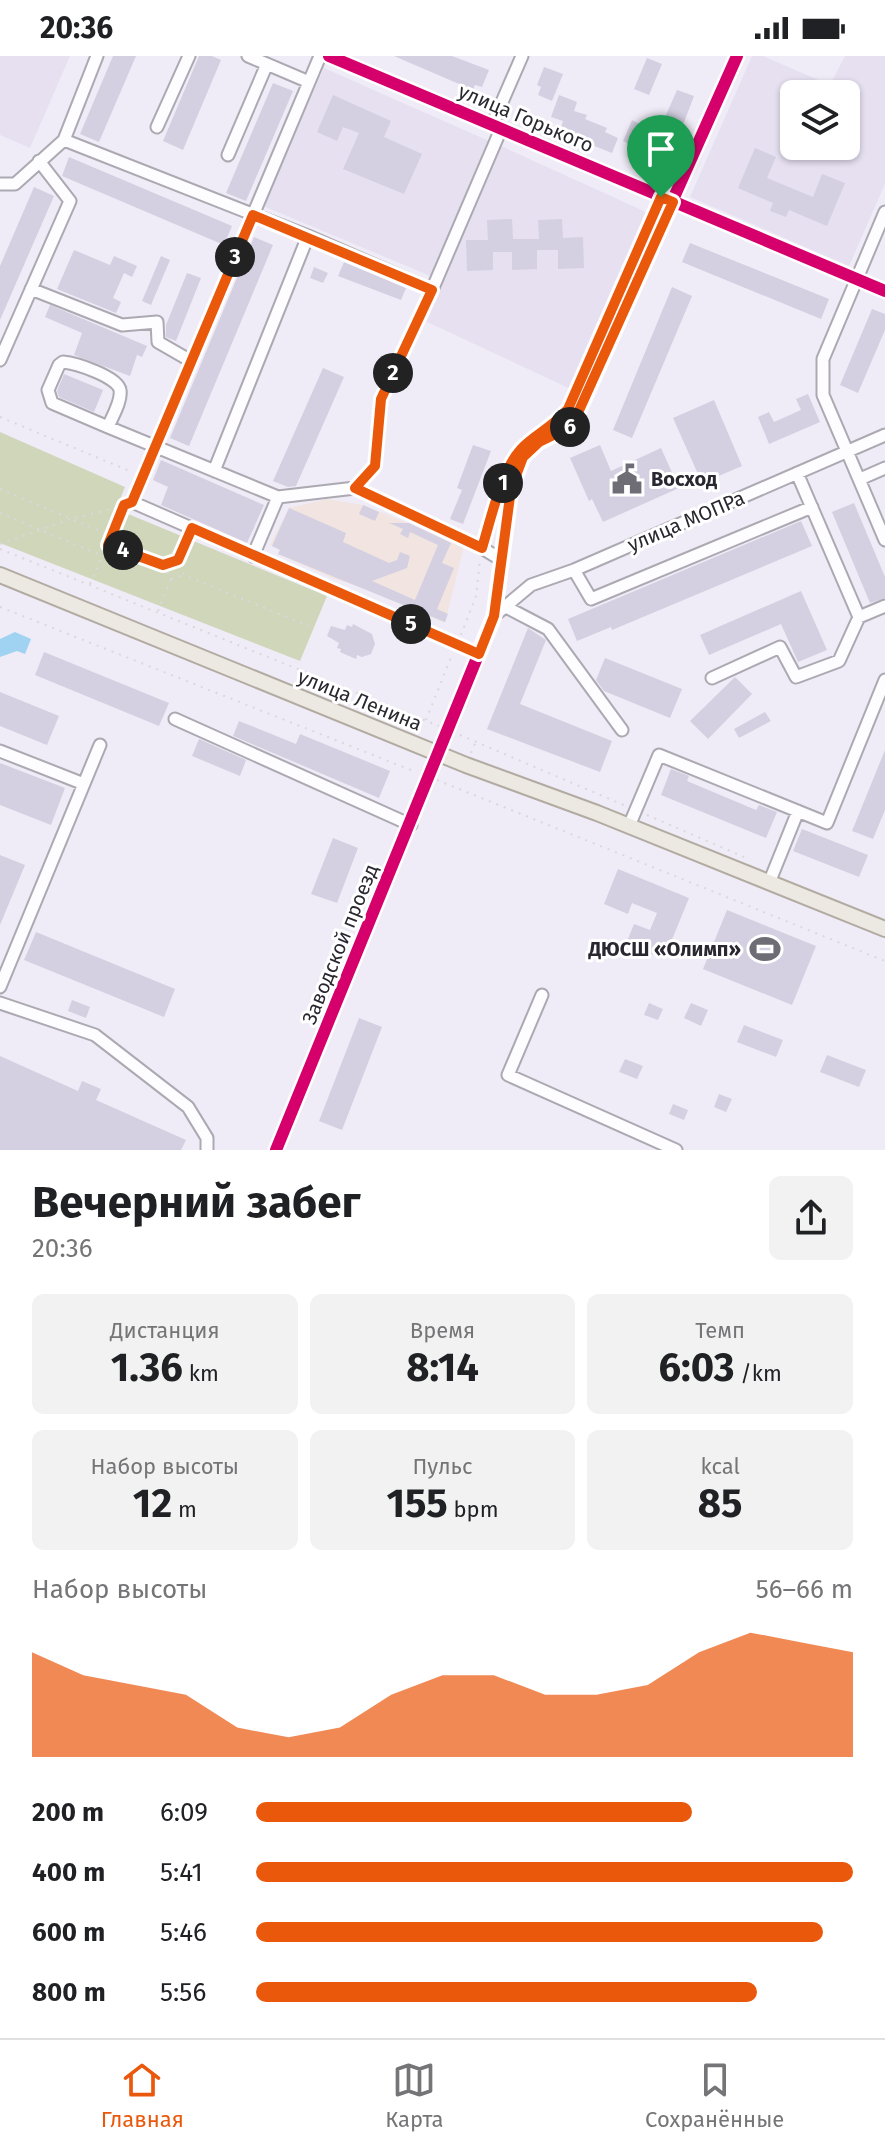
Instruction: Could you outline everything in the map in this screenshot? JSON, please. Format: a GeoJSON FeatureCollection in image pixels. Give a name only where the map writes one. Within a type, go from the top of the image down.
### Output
{"type":"FeatureCollection","features":[{"type":"Feature","properties":{"kind":"main road","name":"улица Ленина"},"geometry":{"type":"LineString","coordinates":[[0,575],[439,754],[885,929]]}},
{"type":"Feature","properties":{"kind":"street"},"geometry":{"type":"LineString","coordinates":[[0,184],[15,184],[64,140],[97,56]]}},
{"type":"Feature","properties":{"kind":"street"},"geometry":{"type":"LineString","coordinates":[[157,127],[189,56]]}},
{"type":"Feature","properties":{"kind":"street"},"geometry":{"type":"LineString","coordinates":[[248,56],[309,82]]}},
{"type":"Feature","properties":{"kind":"street"},"geometry":{"type":"LineString","coordinates":[[320,56],[128,504],[192,528],[479,654]]}},
{"type":"Feature","properties":{"kind":"street","name":"улица Горького"},"geometry":{"type":"LineString","coordinates":[[329,56],[673,202],[766,235],[885,291]]}},
{"type":"Feature","properties":{"kind":"street"},"geometry":{"type":"LineString","coordinates":[[355,488],[375,466],[381,399],[432,290],[522,56]]}},
{"type":"Feature","properties":{"kind":"street","name":"Заводской проезд"},"geometry":{"type":"LineString","coordinates":[[276,1150],[494,616],[511,489],[523,457],[539,442],[572,426],[737,56]]}},
{"type":"Feature","properties":{"kind":"street"},"geometry":{"type":"LineString","coordinates":[[228,155],[267,64]]}},
{"type":"Feature","properties":{"kind":"street"},"geometry":{"type":"LineString","coordinates":[[64,140],[308,236],[432,290]]}},
{"type":"Feature","properties":{"kind":"street"},"geometry":{"type":"LineString","coordinates":[[0,360],[70,201],[39,161]]}},
{"type":"Feature","properties":{"kind":"street"},"geometry":{"type":"LineString","coordinates":[[885,212],[823,359],[823,395],[885,540]]}},
{"type":"Feature","properties":{"kind":"street"},"geometry":{"type":"LineString","coordinates":[[214,471],[308,236]]}},
{"type":"Feature","properties":{"kind":"street"},"geometry":{"type":"LineString","coordinates":[[31,289],[122,325],[157,322],[158,342],[191,361]]}},
{"type":"Feature","properties":{"kind":"street"},"geometry":{"type":"LineString","coordinates":[[108,427],[121,395],[120,386],[114,380],[72,362],[63,362],[48,390],[52,403],[154,448],[278,497],[355,488],[500,559]]}},
{"type":"Feature","properties":{"kind":"street","name":"улица МОПРа"},"geometry":{"type":"LineString","coordinates":[[494,616],[531,585],[574,570],[885,435]]}},
{"type":"Feature","properties":{"kind":"street"},"geometry":{"type":"LineString","coordinates":[[860,479],[885,468]]}},
{"type":"Feature","properties":{"kind":"street"},"geometry":{"type":"LineString","coordinates":[[797,473],[859,617]]}},
{"type":"Feature","properties":{"kind":"street"},"geometry":{"type":"LineString","coordinates":[[253,556],[278,497]]}},
{"type":"Feature","properties":{"kind":"street"},"geometry":{"type":"LineString","coordinates":[[574,570],[591,599],[812,507]]}},
{"type":"Feature","properties":{"kind":"street"},"geometry":{"type":"LineString","coordinates":[[712,678],[780,647],[796,677],[839,661],[859,617],[885,606]]}},
{"type":"Feature","properties":{"kind":"street"},"geometry":{"type":"LineString","coordinates":[[506,607],[548,629],[622,730]]}},
{"type":"Feature","properties":{"kind":"street"},"geometry":{"type":"LineString","coordinates":[[629,826],[659,755],[827,823],[885,680]]}},
{"type":"Feature","properties":{"kind":"street"},"geometry":{"type":"LineString","coordinates":[[175,719],[411,825]]}},
{"type":"Feature","properties":{"kind":"street"},"geometry":{"type":"LineString","coordinates":[[0,987],[100,745]]}},
{"type":"Feature","properties":{"kind":"street"},"geometry":{"type":"LineString","coordinates":[[0,751],[84,784]]}},
{"type":"Feature","properties":{"kind":"street"},"geometry":{"type":"LineString","coordinates":[[769,883],[798,811]]}},
{"type":"Feature","properties":{"kind":"street"},"geometry":{"type":"LineString","coordinates":[[542,995],[508,1075],[676,1150]]}},
{"type":"Feature","properties":{"kind":"street"},"geometry":{"type":"LineString","coordinates":[[0,1003],[95,1035],[188,1107],[207,1138],[207,1150]]}},
{"type":"Feature","properties":{"kind":"path"},"geometry":{"type":"LineString","coordinates":[[0,417],[142,476]]}},
{"type":"Feature","properties":{"kind":"path"},"geometry":{"type":"LineString","coordinates":[[0,489],[112,536]]}},
{"type":"Feature","properties":{"kind":"path"},"geometry":{"type":"LineString","coordinates":[[425,721],[476,596],[482,548],[500,493]]}},
{"type":"Feature","properties":{"kind":"path"},"geometry":{"type":"LineString","coordinates":[[0,544],[41,528],[128,504]]}},
{"type":"Feature","properties":{"kind":"path"},"geometry":{"type":"LineString","coordinates":[[89,585],[128,504]]}},
{"type":"Feature","properties":{"kind":"path"},"geometry":{"type":"LineString","coordinates":[[0,513],[103,556]]}},
{"type":"Feature","properties":{"kind":"path"},"geometry":{"type":"LineString","coordinates":[[184,575],[178,560],[192,528]]}},
{"type":"Feature","properties":{"kind":"path"},"geometry":{"type":"LineString","coordinates":[[108,545],[163,565],[178,560]]}},
{"type":"Feature","properties":{"kind":"path"},"geometry":{"type":"LineString","coordinates":[[163,565],[171,579]]}},
{"type":"Feature","properties":{"kind":"path"},"geometry":{"type":"LineString","coordinates":[[157,612],[171,579],[184,575],[309,626]]}},
{"type":"Feature","properties":{"kind":"path"},"geometry":{"type":"LineString","coordinates":[[0,607],[885,961]]}},
{"type":"Feature","properties":{"kind":"shaded area"},"geometry":{"type":"Polygon","coordinates":[[[0,56],[70,56],[30,148],[0,135],[0,56]]]}},
{"type":"Feature","properties":{"kind":"shaded area"},"geometry":{"type":"Polygon","coordinates":[[[752,56],[763,56],[818,80],[780,80],[780,160],[860,160],[860,80],[833,80],[845,56],[885,56],[885,184],[849,266],[690,197],[752,56]]]}},
{"type":"Feature","properties":{"kind":"shaded area"},"geometry":{"type":"Polygon","coordinates":[[[324,68],[489,141],[433,277],[263,206],[324,68]]]}},
{"type":"Feature","properties":{"kind":"shaded area"},"geometry":{"type":"Polygon","coordinates":[[[501,146],[646,212],[573,390],[425,321],[501,146]]]}},
{"type":"Feature","properties":{"kind":"shaded area"},"geometry":{"type":"Polygon","coordinates":[[[327,499],[363,505],[464,546],[445,623],[278,554],[280,549],[270,545],[289,508],[327,499]]]}},
{"type":"Feature","properties":{"kind":"green space"},"geometry":{"type":"Polygon","coordinates":[[[0,432],[125,487],[116,509],[327,596],[300,661],[0,543],[0,432]]]}},
{"type":"Feature","properties":{"kind":"water"},"geometry":{"type":"Polygon","coordinates":[[[15,632],[31,639],[25,654],[17,651],[0,657],[0,639],[15,632]]]}},
{"type":"Feature","properties":{"kind":"building"},"geometry":{"type":"Polygon","coordinates":[[[113,56],[136,56],[99,142],[80,134],[113,56]]]}},
{"type":"Feature","properties":{"kind":"building"},"geometry":{"type":"Polygon","coordinates":[[[199,56],[221,60],[183,150],[163,141],[199,56]]]}},
{"type":"Feature","properties":{"kind":"building"},"geometry":{"type":"Polygon","coordinates":[[[394,56],[452,56],[489,70],[482,87],[475,85],[473,90],[394,56]]]}},
{"type":"Feature","properties":{"kind":"building"},"geometry":{"type":"Polygon","coordinates":[[[647,58],[662,64],[649,95],[634,89],[647,58]]]}},
{"type":"Feature","properties":{"kind":"building"},"geometry":{"type":"Polygon","coordinates":[[[544,67],[563,74],[552,101],[538,95],[541,87],[537,85],[544,67]]]}},
{"type":"Feature","properties":{"kind":"building"},"geometry":{"type":"Polygon","coordinates":[[[273,83],[293,91],[246,201],[226,193],[273,83]]]}},
{"type":"Feature","properties":{"kind":"building"},"geometry":{"type":"Polygon","coordinates":[[[677,90],[694,96],[680,133],[669,128],[672,120],[665,117],[677,90]]]}},
{"type":"Feature","properties":{"kind":"building"},"geometry":{"type":"Polygon","coordinates":[[[333,95],[391,121],[384,137],[422,154],[404,194],[343,169],[359,133],[343,127],[337,141],[317,132],[333,95]]]}},
{"type":"Feature","properties":{"kind":"building"},"geometry":{"type":"Polygon","coordinates":[[[559,95],[577,102],[574,111],[587,115],[585,119],[607,128],[605,132],[618,138],[612,153],[561,128],[563,121],[551,117],[559,95]]]}},
{"type":"Feature","properties":{"kind":"building"},"geometry":{"type":"Polygon","coordinates":[[[632,120],[640,124],[631,145],[623,141],[632,120]]]}},
{"type":"Feature","properties":{"kind":"building"},"geometry":{"type":"Polygon","coordinates":[[[755,148],[776,157],[767,178],[813,197],[822,174],[845,183],[827,226],[789,210],[786,217],[770,211],[773,203],[738,188],[755,148]]]}},
{"type":"Feature","properties":{"kind":"building"},"geometry":{"type":"Polygon","coordinates":[[[652,150],[670,157],[663,174],[645,166],[652,150]]]}},
{"type":"Feature","properties":{"kind":"building"},"geometry":{"type":"Polygon","coordinates":[[[69,157],[232,226],[224,245],[62,176],[69,157]]]}},
{"type":"Feature","properties":{"kind":"building"},"geometry":{"type":"Polygon","coordinates":[[[34,187],[54,196],[0,320],[0,266],[34,187]]]}},
{"type":"Feature","properties":{"kind":"building"},"geometry":{"type":"Polygon","coordinates":[[[512,219],[513,239],[539,239],[538,220],[562,219],[563,238],[583,237],[584,268],[558,269],[558,250],[537,250],[537,269],[512,270],[512,252],[493,252],[493,270],[467,271],[466,240],[488,240],[487,220],[512,219]]]}},
{"type":"Feature","properties":{"kind":"building"},"geometry":{"type":"Polygon","coordinates":[[[254,237],[273,245],[189,446],[170,438],[254,237]]]}},
{"type":"Feature","properties":{"kind":"building"},"geometry":{"type":"Polygon","coordinates":[[[690,243],[829,299],[821,319],[682,262],[690,243]]]}},
{"type":"Feature","properties":{"kind":"building"},"geometry":{"type":"Polygon","coordinates":[[[74,250],[110,265],[114,256],[137,266],[132,277],[124,273],[113,298],[121,302],[116,313],[57,289],[74,250]]]}},
{"type":"Feature","properties":{"kind":"building"},"geometry":{"type":"Polygon","coordinates":[[[161,256],[170,260],[151,305],[142,301],[161,256]]]}},
{"type":"Feature","properties":{"kind":"building"},"geometry":{"type":"Polygon","coordinates":[[[344,262],[406,288],[401,300],[338,276],[344,262]]]}},
{"type":"Feature","properties":{"kind":"building"},"geometry":{"type":"Polygon","coordinates":[[[314,267],[328,273],[323,283],[310,278],[314,267]]]}},
{"type":"Feature","properties":{"kind":"building"},"geometry":{"type":"Polygon","coordinates":[[[187,273],[201,278],[176,341],[166,337],[166,325],[187,273]]]}},
{"type":"Feature","properties":{"kind":"building"},"geometry":{"type":"Polygon","coordinates":[[[672,287],[692,296],[632,438],[613,430],[672,287]]]}},
{"type":"Feature","properties":{"kind":"building"},"geometry":{"type":"Polygon","coordinates":[[[50,305],[147,346],[142,357],[137,355],[130,376],[74,355],[82,333],[45,317],[50,305]]]}},
{"type":"Feature","properties":{"kind":"building"},"geometry":{"type":"Polygon","coordinates":[[[872,309],[885,314],[885,330],[858,393],[840,385],[872,309]]]}},
{"type":"Feature","properties":{"kind":"building"},"geometry":{"type":"Polygon","coordinates":[[[323,368],[344,377],[296,486],[288,487],[273,481],[323,368]]]}},
{"type":"Feature","properties":{"kind":"building"},"geometry":{"type":"Polygon","coordinates":[[[64,374],[103,390],[94,412],[59,397],[57,391],[64,374]]]}},
{"type":"Feature","properties":{"kind":"building"},"geometry":{"type":"Polygon","coordinates":[[[808,394],[820,422],[769,444],[758,417],[769,412],[774,422],[801,410],[796,399],[808,394]]]}},
{"type":"Feature","properties":{"kind":"building"},"geometry":{"type":"Polygon","coordinates":[[[714,400],[742,466],[702,483],[673,418],[714,400]]]}},
{"type":"Feature","properties":{"kind":"building"},"geometry":{"type":"Polygon","coordinates":[[[473,445],[491,451],[463,524],[450,519],[462,490],[457,488],[473,445]]]}},
{"type":"Feature","properties":{"kind":"building","name":"Восход"},"geometry":{"type":"Polygon","coordinates":[[[600,445],[611,471],[661,448],[679,488],[603,522],[592,499],[589,501],[570,458],[600,445]]]}},
{"type":"Feature","properties":{"kind":"building"},"geometry":{"type":"Polygon","coordinates":[[[161,460],[264,505],[247,543],[161,505],[168,487],[153,480],[161,460]]]}},
{"type":"Feature","properties":{"kind":"building"},"geometry":{"type":"Polygon","coordinates":[[[854,503],[885,577],[885,598],[870,603],[832,512],[854,503]]]}},
{"type":"Feature","properties":{"kind":"building"},"geometry":{"type":"Polygon","coordinates":[[[363,505],[379,512],[375,521],[359,514],[363,505]]]}},
{"type":"Feature","properties":{"kind":"building"},"geometry":{"type":"Polygon","coordinates":[[[289,508],[346,533],[343,542],[389,563],[397,560],[400,552],[410,556],[407,568],[372,581],[415,600],[438,545],[410,532],[408,538],[400,534],[403,529],[389,523],[409,523],[451,543],[442,563],[454,568],[437,609],[448,614],[445,622],[278,554],[280,550],[272,546],[289,508]]]}},
{"type":"Feature","properties":{"kind":"building"},"geometry":{"type":"Polygon","coordinates":[[[801,521],[812,546],[612,630],[611,627],[577,641],[568,619],[801,521]]]}},
{"type":"Feature","properties":{"kind":"building"},"geometry":{"type":"Polygon","coordinates":[[[801,591],[827,650],[798,662],[781,624],[709,655],[700,635],[801,591]]]}},
{"type":"Feature","properties":{"kind":"building"},"geometry":{"type":"Polygon","coordinates":[[[353,624],[372,634],[375,644],[371,654],[357,655],[356,659],[340,652],[341,649],[337,648],[339,643],[327,636],[331,626],[345,630],[347,625],[352,627],[353,624]]]}},
{"type":"Feature","properties":{"kind":"building"},"geometry":{"type":"Polygon","coordinates":[[[528,628],[546,640],[520,704],[612,741],[600,772],[487,729],[528,628]]]}},
{"type":"Feature","properties":{"kind":"building"},"geometry":{"type":"Polygon","coordinates":[[[44,652],[169,703],[159,726],[35,675],[44,652]]]}},
{"type":"Feature","properties":{"kind":"building"},"geometry":{"type":"Polygon","coordinates":[[[605,658],[682,689],[670,718],[604,691],[596,680],[605,658]]]}},
{"type":"Feature","properties":{"kind":"building"},"geometry":{"type":"Polygon","coordinates":[[[735,677],[752,694],[708,739],[690,721],[735,677]]]}},
{"type":"Feature","properties":{"kind":"building"},"geometry":{"type":"Polygon","coordinates":[[[0,692],[59,716],[47,745],[0,726],[0,692]]]}},
{"type":"Feature","properties":{"kind":"building"},"geometry":{"type":"Polygon","coordinates":[[[765,712],[771,721],[739,738],[734,729],[765,712]]]}},
{"type":"Feature","properties":{"kind":"building"},"geometry":{"type":"Polygon","coordinates":[[[239,721],[296,744],[300,734],[390,771],[379,798],[233,736],[239,721]]]}},
{"type":"Feature","properties":{"kind":"building"},"geometry":{"type":"Polygon","coordinates":[[[199,739],[246,760],[240,776],[192,756],[199,739]]]}},
{"type":"Feature","properties":{"kind":"building"},"geometry":{"type":"Polygon","coordinates":[[[885,750],[885,810],[873,839],[852,831],[885,750]]]}},
{"type":"Feature","properties":{"kind":"building"},"geometry":{"type":"Polygon","coordinates":[[[0,763],[65,788],[51,825],[0,805],[0,763]]]}},
{"type":"Feature","properties":{"kind":"building"},"geometry":{"type":"Polygon","coordinates":[[[671,769],[689,776],[687,781],[756,810],[759,805],[777,812],[766,838],[661,795],[671,769]]]}},
{"type":"Feature","properties":{"kind":"building"},"geometry":{"type":"Polygon","coordinates":[[[802,829],[868,855],[859,877],[793,851],[802,829]]]}},
{"type":"Feature","properties":{"kind":"building"},"geometry":{"type":"Polygon","coordinates":[[[333,838],[358,848],[337,903],[311,894],[333,838]]]}},
{"type":"Feature","properties":{"kind":"building"},"geometry":{"type":"Polygon","coordinates":[[[0,855],[25,865],[0,925],[0,855]]]}},
{"type":"Feature","properties":{"kind":"building"},"geometry":{"type":"Polygon","coordinates":[[[618,869],[689,898],[664,959],[626,944],[634,924],[650,930],[657,913],[632,903],[628,914],[604,904],[618,869]]]}},
{"type":"Feature","properties":{"kind":"building"},"geometry":{"type":"Polygon","coordinates":[[[727,910],[816,946],[792,1005],[703,969],[727,910]]]}},
{"type":"Feature","properties":{"kind":"building"},"geometry":{"type":"Polygon","coordinates":[[[36,932],[175,989],[164,1017],[24,960],[36,932]]]}},
{"type":"Feature","properties":{"kind":"building"},"geometry":{"type":"Polygon","coordinates":[[[72,1000],[90,1007],[86,1018],[68,1011],[72,1000]]]}},
{"type":"Feature","properties":{"kind":"building"},"geometry":{"type":"Polygon","coordinates":[[[649,1003],[663,1009],[658,1020],[644,1015],[649,1003]]]}},
{"type":"Feature","properties":{"kind":"building"},"geometry":{"type":"Polygon","coordinates":[[[691,1003],[708,1010],[701,1026],[684,1018],[691,1003]]]}},
{"type":"Feature","properties":{"kind":"building"},"geometry":{"type":"Polygon","coordinates":[[[359,1018],[382,1027],[342,1130],[319,1121],[359,1018]]]}},
{"type":"Feature","properties":{"kind":"building"},"geometry":{"type":"Polygon","coordinates":[[[744,1025],[783,1040],[776,1057],[737,1042],[744,1025]]]}},
{"type":"Feature","properties":{"kind":"building"},"geometry":{"type":"Polygon","coordinates":[[[827,1055],[866,1070],[859,1087],[820,1072],[827,1055]]]}},
{"type":"Feature","properties":{"kind":"building"},"geometry":{"type":"Polygon","coordinates":[[[0,1056],[78,1091],[82,1081],[101,1089],[96,1100],[186,1140],[181,1150],[0,1150],[0,1056]]]}},
{"type":"Feature","properties":{"kind":"building"},"geometry":{"type":"Polygon","coordinates":[[[625,1059],[643,1066],[637,1079],[619,1072],[625,1059]]]}},
{"type":"Feature","properties":{"kind":"building"},"geometry":{"type":"Polygon","coordinates":[[[719,1094],[732,1099],[726,1112],[714,1107],[719,1094]]]}},
{"type":"Feature","properties":{"kind":"building"},"geometry":{"type":"Polygon","coordinates":[[[673,1104],[688,1110],[684,1120],[669,1114],[673,1104]]]}},
{"type":"Feature","properties":{"kind":"cycle path"},"geometry":{"type":"LineString","coordinates":[[329,56],[885,291]]}},
{"type":"Feature","properties":{"kind":"cycle path"},"geometry":{"type":"LineString","coordinates":[[276,1150],[494,616],[511,489],[523,457],[539,442],[572,426],[737,56]]}},
{"type":"Feature","properties":{"kind":"place","name":"Восход"},"geometry":{"type":"Point","coordinates":[627,479]}},
{"type":"Feature","properties":{"kind":"place","name":"ДЮСШ «Олимп»"},"geometry":{"type":"Point","coordinates":[765,949]}},
{"type":"Feature","properties":{"kind":"route"},"geometry":{"type":"LineString","coordinates":[[661,197],[673,202],[572,426],[539,442],[523,457],[511,489],[494,616],[479,654],[192,528],[178,560],[163,565],[108,545],[124,505],[132,502],[253,215],[432,290],[381,399],[375,466],[355,488],[482,548],[509,466],[522,448],[555,425],[568,409],[661,197]]}}]}
